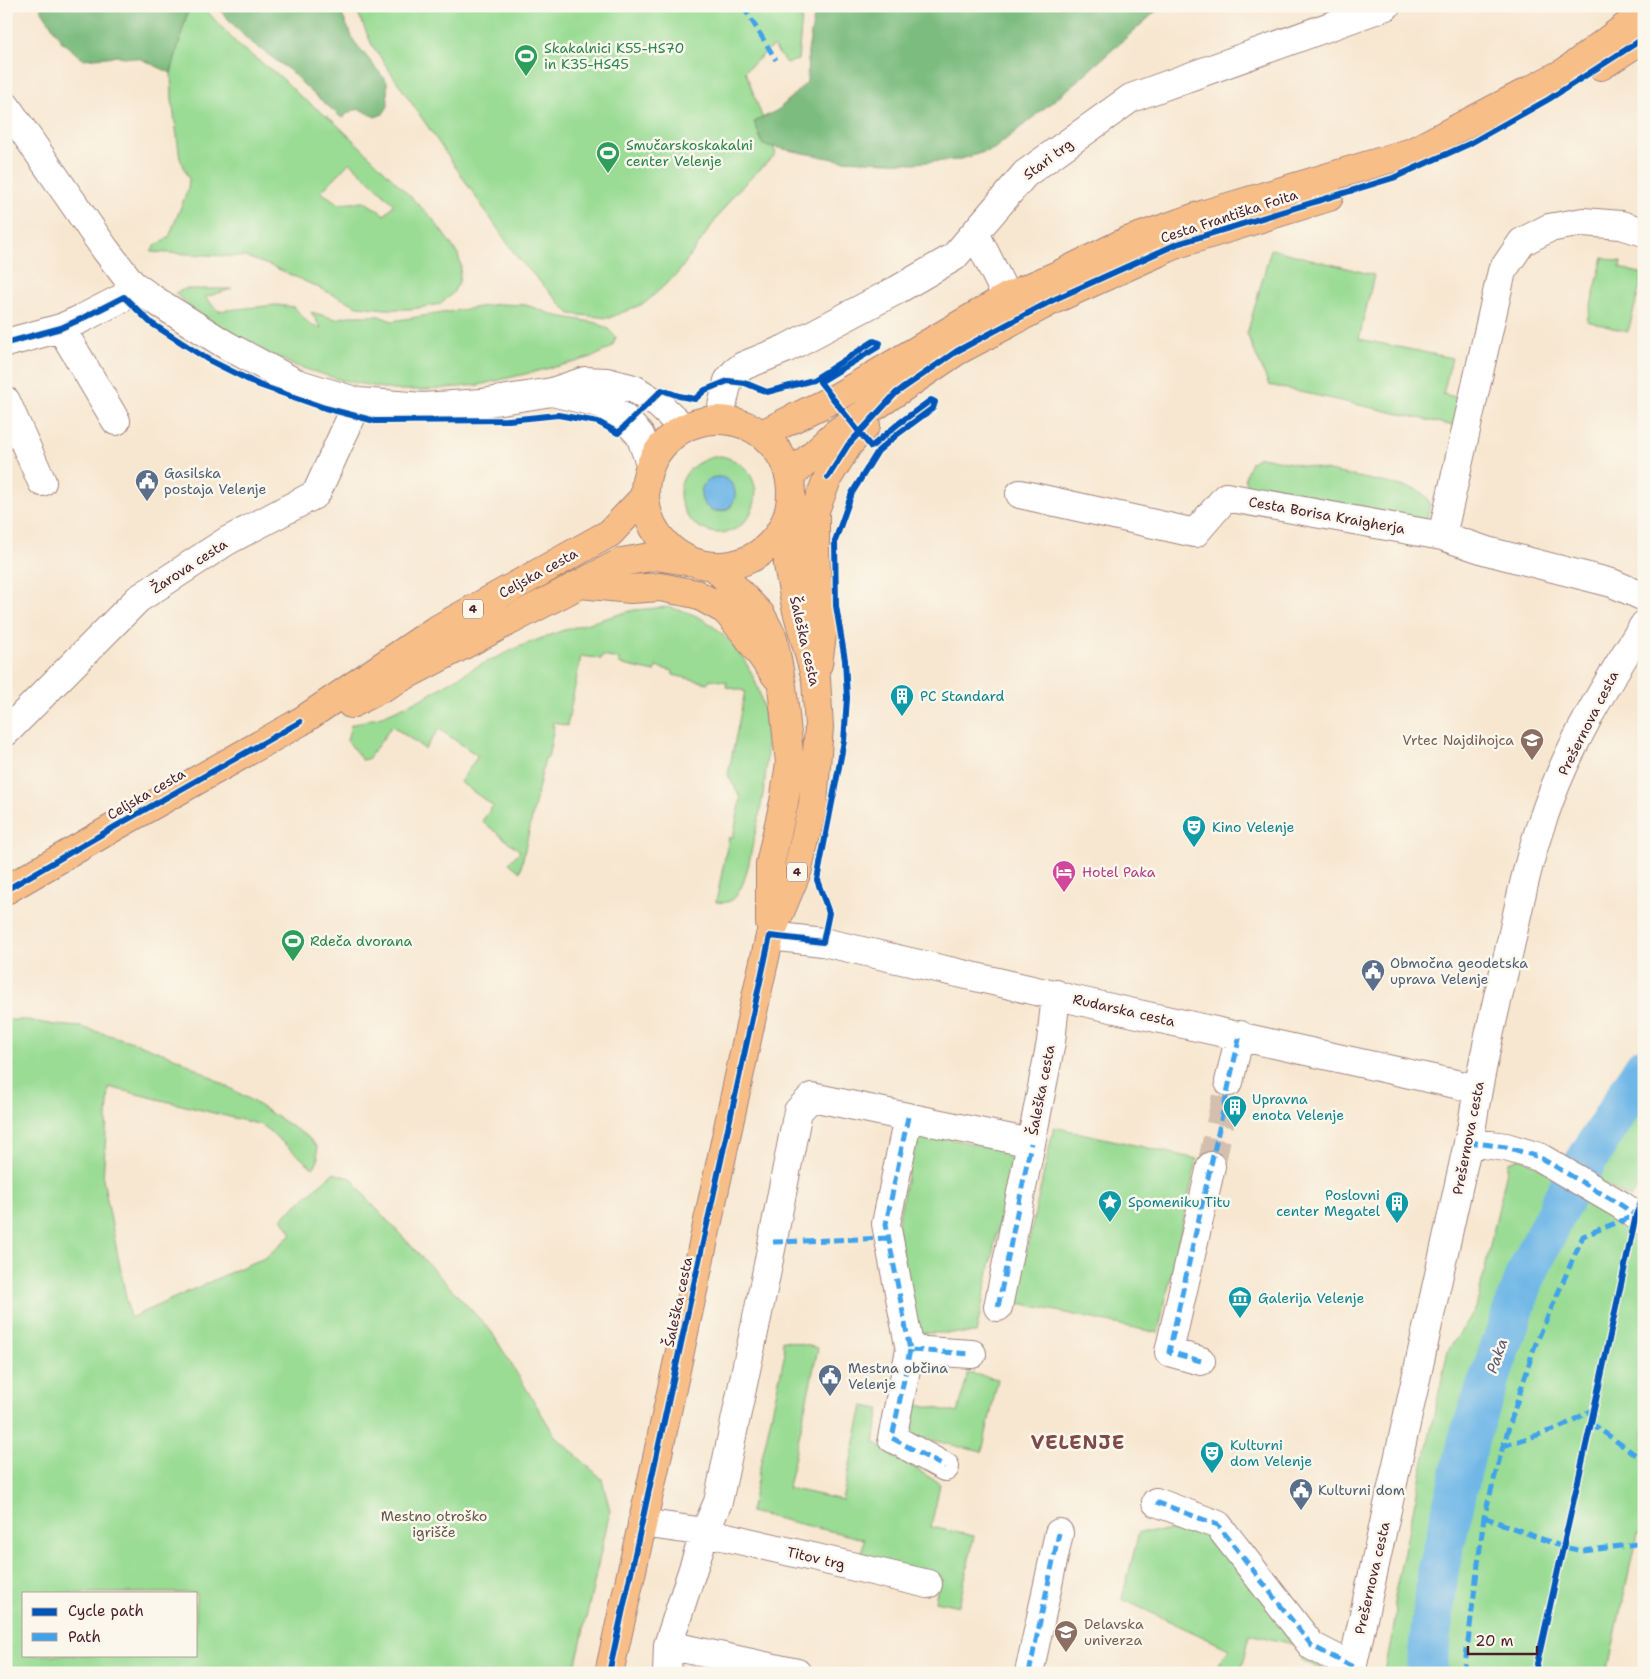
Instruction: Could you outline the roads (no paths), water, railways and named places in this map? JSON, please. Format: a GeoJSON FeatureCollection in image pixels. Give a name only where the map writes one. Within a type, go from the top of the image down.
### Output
{"type":"FeatureCollection","features":[{"type":"Feature","properties":{"kind":"main road","name":"Cesta Františka Foita"},"geometry":{"type":"LineString","coordinates":[[762,434],[839,396],[1007,297],[1060,274],[1125,242],[1205,214],[1412,152],[1565,72],[1644,13]]}},
{"type":"Feature","properties":{"kind":"main road","name":"Cesta Františka Foita"},"geometry":{"type":"LineString","coordinates":[[790,476],[837,432],[956,351],[1053,300],[1177,244],[1393,178],[1468,144],[1549,99],[1644,38]]}},
{"type":"Feature","properties":{"kind":"main road","name":"Cesta Františka Foita"},"geometry":{"type":"LineString","coordinates":[[816,679],[823,627],[814,552],[815,510],[828,477],[848,445],[896,392]]}},
{"type":"Feature","properties":{"kind":"main road","name":"4"},"geometry":{"type":"LineString","coordinates":[[644,498],[645,480],[650,463],[664,443],[684,428],[701,421],[719,419],[734,421],[749,426],[762,434],[775,446],[784,460],[790,476],[791,498],[787,519]]}},
{"type":"Feature","properties":{"kind":"main road"},"geometry":{"type":"LineString","coordinates":[[644,498],[647,514],[654,530],[664,544],[677,555],[703,565],[738,564],[758,554],[776,539],[787,519]]}},
{"type":"Feature","properties":{"kind":"main road","name":"Celjska cesta"},"geometry":{"type":"LineString","coordinates":[[6,890],[300,722],[434,631],[610,533],[644,498]]}},
{"type":"Feature","properties":{"kind":"main road","name":"Šaleška cesta"},"geometry":{"type":"LineString","coordinates":[[609,1673],[770,936],[798,869],[813,804],[819,727],[816,679],[796,607],[788,564],[787,519]]}},
{"type":"Feature","properties":{"kind":"main road","name":"Celjska cesta"},"geometry":{"type":"LineString","coordinates":[[300,722],[358,702],[622,562],[656,556],[703,565]]}},
{"type":"Feature","properties":{"kind":"main road","name":"Šaleška cesta"},"geometry":{"type":"LineString","coordinates":[[703,565],[761,615],[773,638],[782,686],[790,763],[784,802],[770,864],[770,936]]}},
{"type":"Feature","properties":{"kind":"main road"},"geometry":{"type":"LineString","coordinates":[[580,584],[631,589],[660,588],[696,594],[725,610],[745,633],[782,686]]}},
{"type":"Feature","properties":{"kind":"street","name":"Stari trg"},"geometry":{"type":"LineString","coordinates":[[719,419],[728,381],[735,372],[743,366],[785,349],[897,290],[954,257],[1024,174],[1131,98],[1386,6]]}},
{"type":"Feature","properties":{"kind":"street"},"geometry":{"type":"LineString","coordinates":[[6,106],[105,249],[132,284],[226,345],[296,383],[358,402],[423,407],[482,403],[552,392],[585,381],[607,382],[634,389],[658,404],[684,428]]}},
{"type":"Feature","properties":{"kind":"street"},"geometry":{"type":"LineString","coordinates":[[1442,536],[1502,271],[1522,242],[1550,228],[1583,222],[1621,225],[1644,232]]}},
{"type":"Feature","properties":{"kind":"street"},"geometry":{"type":"LineString","coordinates":[[975,233],[1007,297]]}},
{"type":"Feature","properties":{"kind":"street"},"geometry":{"type":"LineString","coordinates":[[10,339],[61,328],[81,319],[124,297],[132,284]]}},
{"type":"Feature","properties":{"kind":"street"},"geometry":{"type":"LineString","coordinates":[[61,328],[116,421]]}},
{"type":"Feature","properties":{"kind":"street"},"geometry":{"type":"LineString","coordinates":[[552,392],[603,404],[624,418],[640,435],[650,463]]}},
{"type":"Feature","properties":{"kind":"street"},"geometry":{"type":"LineString","coordinates":[[6,401],[42,482]]}},
{"type":"Feature","properties":{"kind":"street","name":"Žarova cesta"},"geometry":{"type":"LineString","coordinates":[[6,732],[138,599],[227,541],[316,494],[358,402]]}},
{"type":"Feature","properties":{"kind":"street","name":"Cesta Borisa Kraigherja"},"geometry":{"type":"LineString","coordinates":[[1020,494],[1195,533],[1226,497],[1442,536],[1488,551],[1612,583],[1644,597]]}},
{"type":"Feature","properties":{"kind":"street","name":"Prešernova cesta"},"geometry":{"type":"LineString","coordinates":[[1352,1670],[1522,894],[1544,816],[1572,748],[1613,672],[1644,626]]}},
{"type":"Feature","properties":{"kind":"street","name":"Rudarska cesta"},"geometry":{"type":"LineString","coordinates":[[770,936],[823,942],[1478,1088]]}},
{"type":"Feature","properties":{"kind":"street","name":"Šaleška cesta"},"geometry":{"type":"LineString","coordinates":[[667,1673],[668,1644],[705,1532],[718,1502],[765,1280],[798,1111],[812,1097],[1031,1143],[1051,1042],[1056,994]]}},
{"type":"Feature","properties":{"kind":"street"},"geometry":{"type":"LineString","coordinates":[[1229,1082],[1240,1035]]}},
{"type":"Feature","properties":{"kind":"street"},"geometry":{"type":"LineString","coordinates":[[908,1117],[886,1224],[910,1350],[892,1438],[945,1467]]}},
{"type":"Feature","properties":{"kind":"street"},"geometry":{"type":"LineString","coordinates":[[1468,1142],[1506,1147],[1539,1157],[1621,1205],[1644,1221]]}},
{"type":"Feature","properties":{"kind":"street"},"geometry":{"type":"LineString","coordinates":[[998,1307],[1031,1143]]}},
{"type":"Feature","properties":{"kind":"street"},"geometry":{"type":"LineString","coordinates":[[1202,1361],[1169,1352],[1211,1166]]}},
{"type":"Feature","properties":{"kind":"street"},"geometry":{"type":"LineString","coordinates":[[910,1350],[972,1354]]}},
{"type":"Feature","properties":{"kind":"street"},"geometry":{"type":"LineString","coordinates":[[1156,1502],[1218,1525],[1312,1646],[1352,1670]]}},
{"type":"Feature","properties":{"kind":"street","name":"Titov trg"},"geometry":{"type":"LineString","coordinates":[[642,1522],[705,1532],[928,1584]]}},
{"type":"Feature","properties":{"kind":"street"},"geometry":{"type":"LineString","coordinates":[[1029,1673],[1059,1533]]}},
{"type":"Feature","properties":{"kind":"street"},"geometry":{"type":"LineString","coordinates":[[668,1644],[797,1673]]}},
{"type":"Feature","properties":{"kind":"water"},"geometry":{"type":"Polygon","coordinates":[[[718,477],[725,478],[730,482],[734,487],[734,501],[730,506],[725,510],[718,511],[711,510],[706,506],[702,501],[701,494],[702,487],[706,482],[711,478],[718,477]]]}},
{"type":"Feature","properties":{"kind":"waterway","name":"Paka"},"geometry":{"type":"LineString","coordinates":[[1426,1673],[1438,1572],[1469,1438],[1525,1277],[1566,1193],[1644,1068]]}},
{"type":"Feature","properties":{"kind":"tunnel"},"geometry":{"type":"LineString","coordinates":[[1211,1166],[1229,1082]]}},
{"type":"Feature","properties":{"kind":"place","name":"Skakalnici K55-HS70 in K35-HS45"},"geometry":{"type":"Point","coordinates":[526,77]}},
{"type":"Feature","properties":{"kind":"place","name":"Smučarskoskakalni center Velenje"},"geometry":{"type":"Point","coordinates":[608,174]}},
{"type":"Feature","properties":{"kind":"place","name":"Gasilska postaja Velenje"},"geometry":{"type":"Point","coordinates":[147,502]}},
{"type":"Feature","properties":{"kind":"place","name":"PC Standard"},"geometry":{"type":"Point","coordinates":[902,717]}},
{"type":"Feature","properties":{"kind":"place","name":"Vrtec Najdihojca"},"geometry":{"type":"Point","coordinates":[1532,761]}},
{"type":"Feature","properties":{"kind":"place","name":"Kino Velenje"},"geometry":{"type":"Point","coordinates":[1194,848]}},
{"type":"Feature","properties":{"kind":"place","name":"Hotel Paka"},"geometry":{"type":"Point","coordinates":[1064,893]}},
{"type":"Feature","properties":{"kind":"place","name":"Rdeča dvorana"},"geometry":{"type":"Point","coordinates":[293,962]}},
{"type":"Feature","properties":{"kind":"place","name":"Območna geodetska uprava Velenje"},"geometry":{"type":"Point","coordinates":[1373,992]}},
{"type":"Feature","properties":{"kind":"place","name":"Upravna enota Velenje"},"geometry":{"type":"Point","coordinates":[1235,1128]}},
{"type":"Feature","properties":{"kind":"place","name":"Spomeniku Titu"},"geometry":{"type":"Point","coordinates":[1110,1223]}},
{"type":"Feature","properties":{"kind":"place","name":"Poslovni center Megatel"},"geometry":{"type":"Point","coordinates":[1397,1224]}},
{"type":"Feature","properties":{"kind":"place","name":"Galerija Velenje"},"geometry":{"type":"Point","coordinates":[1240,1319]}},
{"type":"Feature","properties":{"kind":"place","name":"Mestna občina Velenje"},"geometry":{"type":"Point","coordinates":[830,1397]}},
{"type":"Feature","properties":{"kind":"place","name":"Kulturni dom Velenje"},"geometry":{"type":"Point","coordinates":[1212,1474]}},
{"type":"Feature","properties":{"kind":"place","name":"Kulturni dom"},"geometry":{"type":"Point","coordinates":[1301,1511]}},
{"type":"Feature","properties":{"kind":"place","name":"Delavska univerza"},"geometry":{"type":"Point","coordinates":[1066,1653]}},
{"type":"Feature","properties":{"kind":"district","name":"VELENJE"},"geometry":{"type":"Point","coordinates":[1078,1442]}},
{"type":"Feature","properties":{"kind":"park label","name":"Mestno otroško igrišče"},"geometry":{"type":"Point","coordinates":[434,1524]}}]}
